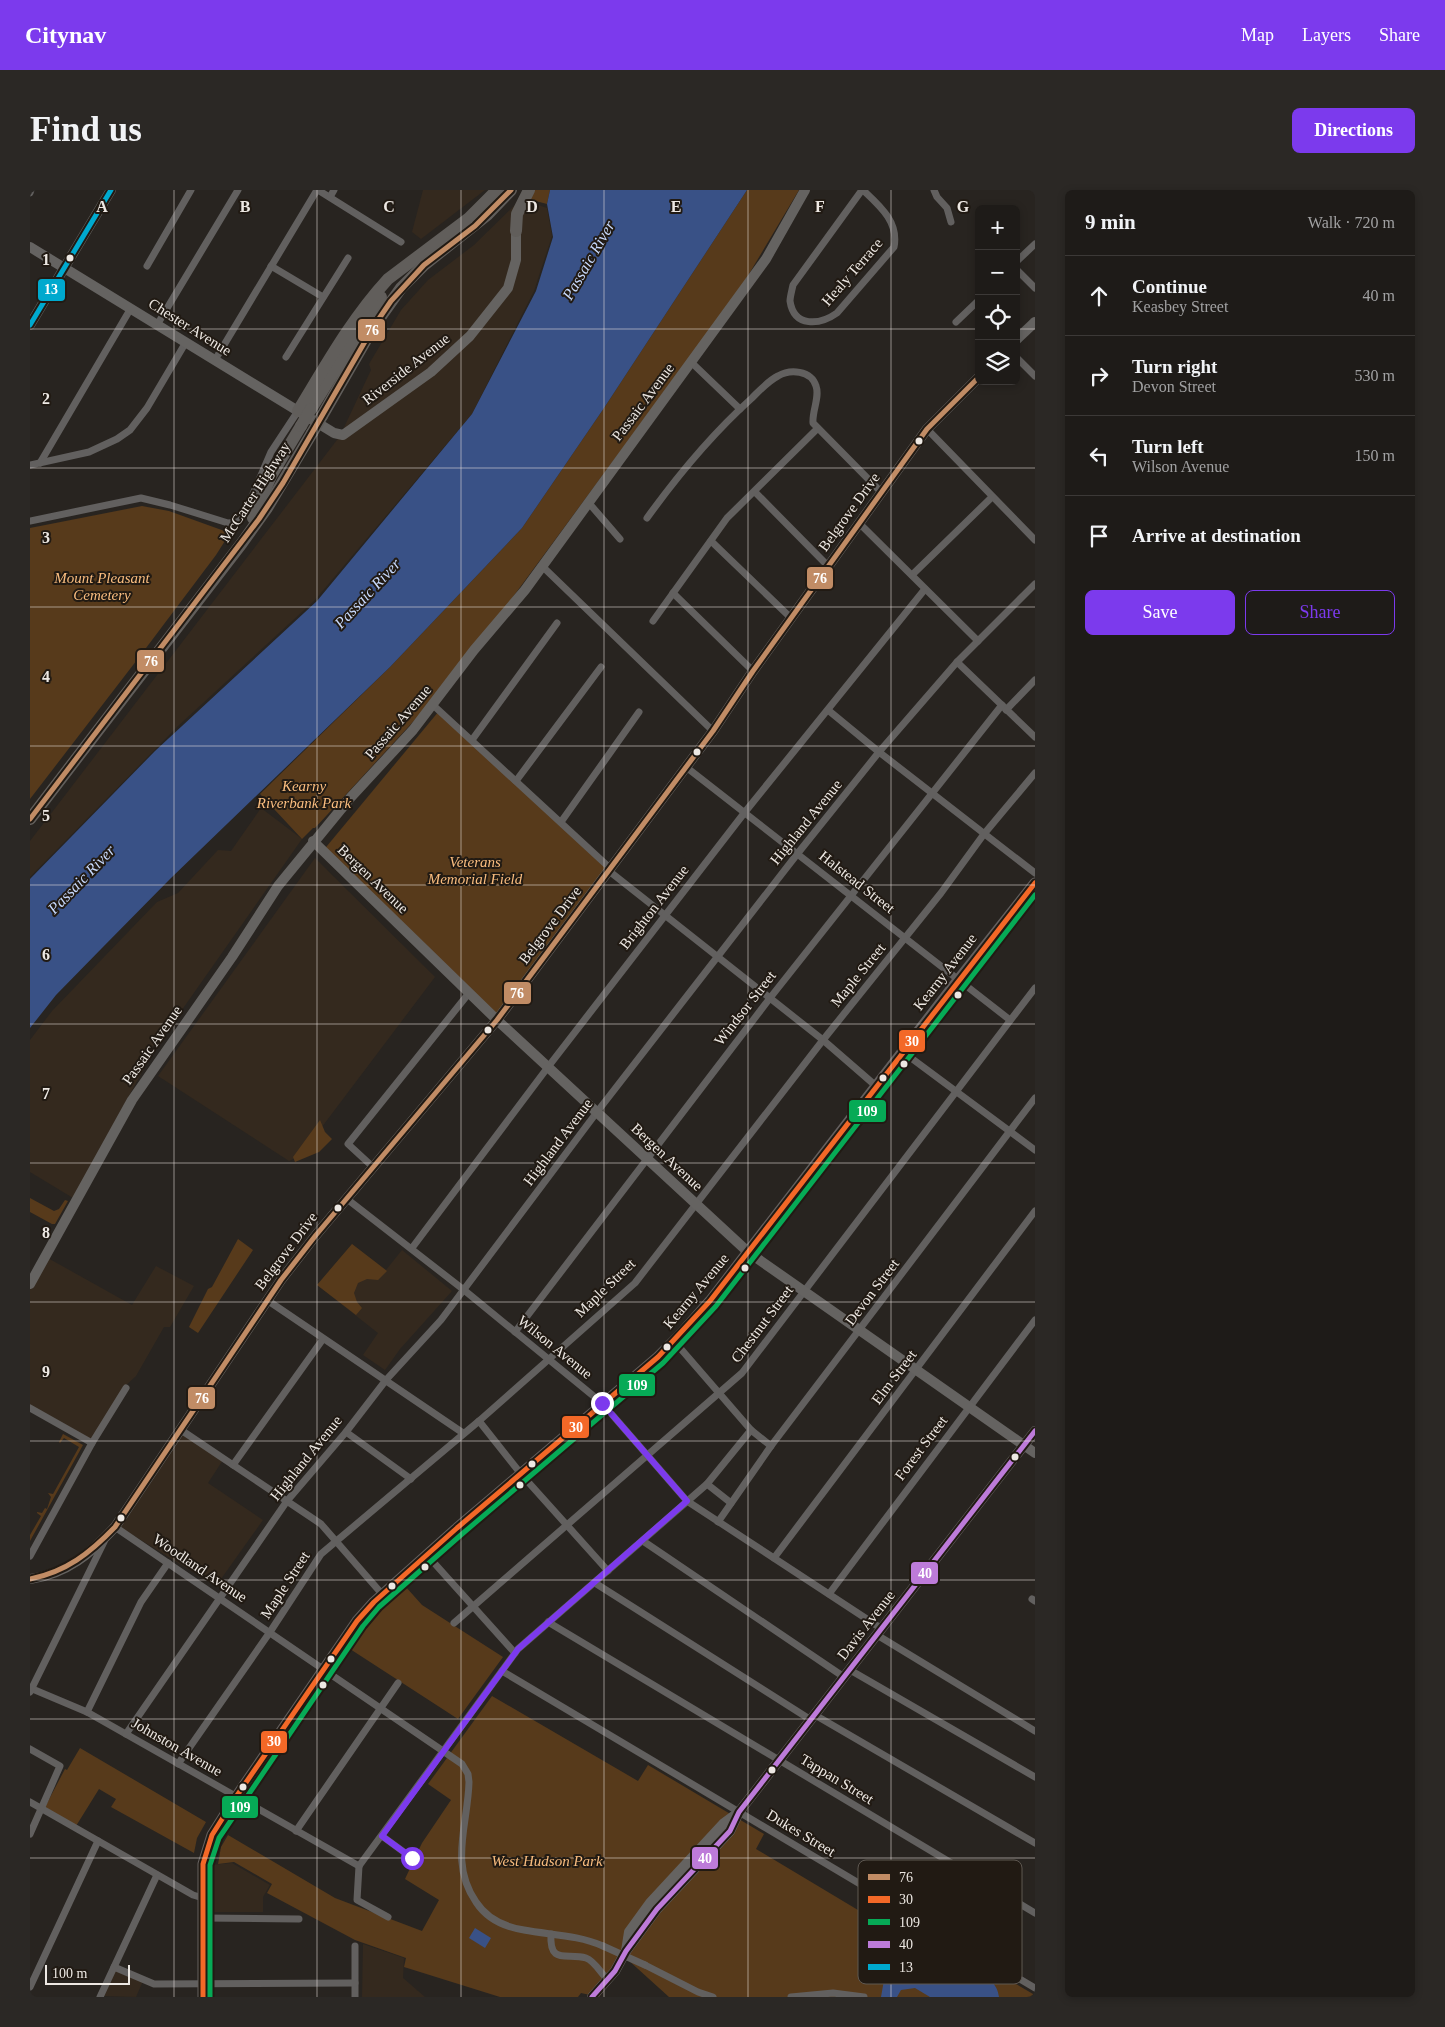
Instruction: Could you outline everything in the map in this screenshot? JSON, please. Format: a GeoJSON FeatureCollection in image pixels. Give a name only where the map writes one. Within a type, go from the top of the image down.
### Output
{"type":"FeatureCollection","features":[{"type":"Feature","properties":{"kind":"highway"},"geometry":{"type":"LineString","coordinates":[[310,412],[361,310],[388,279],[417,264],[430,246],[469,218],[497,190]]}},
{"type":"Feature","properties":{"kind":"highway","name":"McCarter Highway"},"geometry":{"type":"LineString","coordinates":[[30,819],[251,532],[276,495],[306,429],[310,412],[382,294],[417,264],[475,226],[511,190]]}},
{"type":"Feature","properties":{"kind":"highway"},"geometry":{"type":"LineString","coordinates":[[516,231],[517,214],[529,190]]}},
{"type":"Feature","properties":{"kind":"highway","name":"McCarter Highway"},"geometry":{"type":"LineString","coordinates":[[310,412],[402,288],[417,264]]}},
{"type":"Feature","properties":{"kind":"highway","name":"McCarter Highway"},"geometry":{"type":"LineString","coordinates":[[30,819],[223,567],[248,528],[278,462],[306,429]]}},
{"type":"Feature","properties":{"kind":"main road","name":"Kearny Avenue"},"geometry":{"type":"LineString","coordinates":[[203,1898],[203,1864],[209,1843],[236,1797],[358,1621],[382,1594],[674,1341],[710,1301],[1035,883]]}},
{"type":"Feature","properties":{"kind":"main road"},"geometry":{"type":"LineString","coordinates":[[203,1898],[203,1997]]}},
{"type":"Feature","properties":{"kind":"street"},"geometry":{"type":"LineString","coordinates":[[30,325],[111,190]]}},
{"type":"Feature","properties":{"kind":"street"},"geometry":{"type":"LineString","coordinates":[[147,266],[191,190]]}},
{"type":"Feature","properties":{"kind":"street"},"geometry":{"type":"LineString","coordinates":[[157,325],[238,190]]}},
{"type":"Feature","properties":{"kind":"street"},"geometry":{"type":"LineString","coordinates":[[215,360],[317,190],[401,242]]}},
{"type":"Feature","properties":{"kind":"street"},"geometry":{"type":"LineString","coordinates":[[330,198],[334,190]]}},
{"type":"Feature","properties":{"kind":"street","name":"Passaic Avenue"},"geometry":{"type":"LineString","coordinates":[[30,1284],[132,1100],[232,957],[278,886],[313,841],[433,705],[542,566],[766,259],[804,190]]}},
{"type":"Feature","properties":{"kind":"street","name":"Healy Terrace"},"geometry":{"type":"LineString","coordinates":[[862,190],[892,220],[896,236],[894,247],[837,313],[826,320],[802,321],[795,313],[790,300],[793,286],[862,190]]}},
{"type":"Feature","properties":{"kind":"street"},"geometry":{"type":"LineString","coordinates":[[934,190],[937,197],[947,208],[951,222]]}},
{"type":"Feature","properties":{"kind":"street","name":"Riverside Avenue"},"geometry":{"type":"LineString","coordinates":[[334,433],[343,435],[348,433],[431,372],[470,336],[508,288],[516,260],[516,231]]}},
{"type":"Feature","properties":{"kind":"street"},"geometry":{"type":"LineString","coordinates":[[1020,258],[1035,244]]}},
{"type":"Feature","properties":{"kind":"street","name":"Chester Avenue"},"geometry":{"type":"LineString","coordinates":[[30,247],[215,360],[310,412],[334,433]]}},
{"type":"Feature","properties":{"kind":"street"},"geometry":{"type":"LineString","coordinates":[[286,357],[348,258]]}},
{"type":"Feature","properties":{"kind":"street"},"geometry":{"type":"LineString","coordinates":[[271,266],[323,297]]}},
{"type":"Feature","properties":{"kind":"street"},"geometry":{"type":"LineString","coordinates":[[1020,273],[1035,288]]}},
{"type":"Feature","properties":{"kind":"street"},"geometry":{"type":"LineString","coordinates":[[956,322],[975,304]]}},
{"type":"Feature","properties":{"kind":"street"},"geometry":{"type":"LineString","coordinates":[[40,463],[131,308]]}},
{"type":"Feature","properties":{"kind":"street"},"geometry":{"type":"LineString","coordinates":[[1020,336],[1035,322]]}},
{"type":"Feature","properties":{"kind":"street"},"geometry":{"type":"LineString","coordinates":[[30,465],[89,452],[111,442],[130,430],[147,408],[186,342]]}},
{"type":"Feature","properties":{"kind":"street"},"geometry":{"type":"LineString","coordinates":[[1020,361],[1035,376]]}},
{"type":"Feature","properties":{"kind":"street"},"geometry":{"type":"LineString","coordinates":[[691,362],[740,409]]}},
{"type":"Feature","properties":{"kind":"street"},"geometry":{"type":"LineString","coordinates":[[647,518],[676,477],[740,409],[777,376],[790,371],[806,374],[816,385],[816,399],[812,416],[813,423],[817,429],[881,492]]}},
{"type":"Feature","properties":{"kind":"street","name":"Belgrove Drive"},"geometry":{"type":"LineString","coordinates":[[30,1579],[41,1578],[74,1564],[96,1548],[115,1527],[267,1300],[316,1235],[497,1020],[713,731],[753,671],[927,429],[975,381]]}},
{"type":"Feature","properties":{"kind":"street"},"geometry":{"type":"LineString","coordinates":[[30,521],[141,498],[228,523],[238,522],[244,515],[271,452],[310,412]]}},
{"type":"Feature","properties":{"kind":"street"},"geometry":{"type":"LineString","coordinates":[[652,621],[727,518],[817,429]]}},
{"type":"Feature","properties":{"kind":"street"},"geometry":{"type":"LineString","coordinates":[[927,429],[1035,540]]}},
{"type":"Feature","properties":{"kind":"street"},"geometry":{"type":"LineString","coordinates":[[754,492],[828,566]]}},
{"type":"Feature","properties":{"kind":"street"},"geometry":{"type":"LineString","coordinates":[[912,575],[992,496]]}},
{"type":"Feature","properties":{"kind":"street"},"geometry":{"type":"LineString","coordinates":[[588,502],[620,539]]}},
{"type":"Feature","properties":{"kind":"street"},"geometry":{"type":"LineString","coordinates":[[860,523],[978,642]]}},
{"type":"Feature","properties":{"kind":"street"},"geometry":{"type":"LineString","coordinates":[[711,541],[791,618]]}},
{"type":"Feature","properties":{"kind":"street"},"geometry":{"type":"LineString","coordinates":[[542,566],[713,731]]}},
{"type":"Feature","properties":{"kind":"street","name":"Highland Avenue"},"geometry":{"type":"LineString","coordinates":[[126,1734],[287,1501],[346,1432],[386,1380],[425,1338],[464,1290],[597,1112],[798,854],[879,752],[957,662],[1035,584]]}},
{"type":"Feature","properties":{"kind":"street","name":"Brighton Avenue"},"geometry":{"type":"LineString","coordinates":[[412,1248],[744,812],[925,589]]}},
{"type":"Feature","properties":{"kind":"street"},"geometry":{"type":"LineString","coordinates":[[673,593],[753,671]]}},
{"type":"Feature","properties":{"kind":"street"},"geometry":{"type":"LineString","coordinates":[[472,740],[557,623]]}},
{"type":"Feature","properties":{"kind":"street"},"geometry":{"type":"LineString","coordinates":[[957,662],[1035,737]]}},
{"type":"Feature","properties":{"kind":"street"},"geometry":{"type":"LineString","coordinates":[[516,781],[601,667]]}},
{"type":"Feature","properties":{"kind":"street","name":"Windsor Street"},"geometry":{"type":"LineString","coordinates":[[516,1332],[647,1158],[851,896],[1004,707],[1035,680]]}},
{"type":"Feature","properties":{"kind":"street"},"geometry":{"type":"LineString","coordinates":[[433,705],[561,822],[610,870],[823,1040],[876,1086]]}},
{"type":"Feature","properties":{"kind":"street"},"geometry":{"type":"LineString","coordinates":[[828,710],[1035,873]]}},
{"type":"Feature","properties":{"kind":"street"},"geometry":{"type":"LineString","coordinates":[[561,822],[639,712]]}},
{"type":"Feature","properties":{"kind":"street","name":"Halstead Street"},"geometry":{"type":"LineString","coordinates":[[686,767],[1010,1020]]}},
{"type":"Feature","properties":{"kind":"street","name":"Maple Street"},"geometry":{"type":"LineString","coordinates":[[178,1764],[270,1632],[321,1554],[463,1433],[479,1422],[635,1283],[984,834],[1035,772]]}},
{"type":"Feature","properties":{"kind":"street","name":"Bergen Avenue"},"geometry":{"type":"LineString","coordinates":[[313,841],[497,1020],[748,1252],[1035,1454]]}},
{"type":"Feature","properties":{"kind":"street","name":"Chestnut Street"},"geometry":{"type":"LineString","coordinates":[[454,1623],[742,1373],[1035,988]]}},
{"type":"Feature","properties":{"kind":"street"},"geometry":{"type":"LineString","coordinates":[[374,1168],[348,1144],[469,993]]}},
{"type":"Feature","properties":{"kind":"street"},"geometry":{"type":"LineString","coordinates":[[902,1052],[1035,1150]]}},
{"type":"Feature","properties":{"kind":"street","name":"Devon Street"},"geometry":{"type":"LineString","coordinates":[[718,1522],[771,1446],[1035,1098]]}},
{"type":"Feature","properties":{"kind":"street","name":"Wilson Avenue"},"geometry":{"type":"LineString","coordinates":[[347,1199],[412,1248],[602,1403],[687,1501],[829,1594],[880,1632],[1035,1731]]}},
{"type":"Feature","properties":{"kind":"street","name":"Elm Street"},"geometry":{"type":"LineString","coordinates":[[774,1558],[1035,1211]]}},
{"type":"Feature","properties":{"kind":"street"},"geometry":{"type":"LineString","coordinates":[[267,1300],[463,1433]]}},
{"type":"Feature","properties":{"kind":"street","name":"Forest Street"},"geometry":{"type":"LineString","coordinates":[[829,1594],[1035,1320]]}},
{"type":"Feature","properties":{"kind":"street"},"geometry":{"type":"LineString","coordinates":[[233,1465],[322,1339]]}},
{"type":"Feature","properties":{"kind":"street"},"geometry":{"type":"LineString","coordinates":[[674,1341],[751,1430],[771,1446]]}},
{"type":"Feature","properties":{"kind":"street"},"geometry":{"type":"LineString","coordinates":[[30,1556],[92,1443],[126,1388]]}},
{"type":"Feature","properties":{"kind":"street"},"geometry":{"type":"LineString","coordinates":[[33,1410],[92,1443]]}},
{"type":"Feature","properties":{"kind":"street"},"geometry":{"type":"LineString","coordinates":[[479,1422],[521,1474],[608,1571]]}},
{"type":"Feature","properties":{"kind":"street"},"geometry":{"type":"LineString","coordinates":[[181,1430],[321,1524],[382,1594]]}},
{"type":"Feature","properties":{"kind":"street"},"geometry":{"type":"LineString","coordinates":[[388,1917],[357,1900],[358,1866],[382,1836],[515,1653],[707,1484],[751,1430]]}},
{"type":"Feature","properties":{"kind":"street","name":"Davis Avenue"},"geometry":{"type":"LineString","coordinates":[[592,1997],[618,1967],[626,1951],[629,1932],[650,1903],[724,1823],[739,1812],[1035,1431]]}},
{"type":"Feature","properties":{"kind":"street"},"geometry":{"type":"LineString","coordinates":[[346,1432],[411,1479]]}},
{"type":"Feature","properties":{"kind":"street"},"geometry":{"type":"LineString","coordinates":[[707,1484],[731,1503]]}},
{"type":"Feature","properties":{"kind":"street","name":"Woodland Avenue"},"geometry":{"type":"LineString","coordinates":[[115,1527],[462,1764],[469,1778],[461,1854],[464,1879],[469,1892],[481,1910],[500,1923],[518,1929],[586,1940],[603,1946],[698,1992],[714,1997]]}},
{"type":"Feature","properties":{"kind":"street"},"geometry":{"type":"LineString","coordinates":[[31,1689],[106,1537]]}},
{"type":"Feature","properties":{"kind":"street"},"geometry":{"type":"LineString","coordinates":[[643,1541],[847,1673],[1035,1777]]}},
{"type":"Feature","properties":{"kind":"street"},"geometry":{"type":"LineString","coordinates":[[427,1555],[515,1653]]}},
{"type":"Feature","properties":{"kind":"street"},"geometry":{"type":"LineString","coordinates":[[88,1712],[141,1602],[168,1563]]}},
{"type":"Feature","properties":{"kind":"street"},"geometry":{"type":"LineString","coordinates":[[595,1583],[813,1717],[1035,1843]]}},
{"type":"Feature","properties":{"kind":"street","name":"Tappan Street"},"geometry":{"type":"LineString","coordinates":[[548,1622],[946,1860]]}},
{"type":"Feature","properties":{"kind":"street","name":"Dukes Street"},"geometry":{"type":"LineString","coordinates":[[502,1671],[858,1883]]}},
{"type":"Feature","properties":{"kind":"street"},"geometry":{"type":"LineString","coordinates":[[296,1831],[398,1683]]}},
{"type":"Feature","properties":{"kind":"street","name":"Johnston Avenue"},"geometry":{"type":"LineString","coordinates":[[31,1689],[88,1712],[358,1866]]}},
{"type":"Feature","properties":{"kind":"street"},"geometry":{"type":"LineString","coordinates":[[30,1749],[60,1766],[30,1834]]}},
{"type":"Feature","properties":{"kind":"street"},"geometry":{"type":"LineString","coordinates":[[30,1802],[193,1895],[203,1898]]}},
{"type":"Feature","properties":{"kind":"street"},"geometry":{"type":"LineString","coordinates":[[382,1836],[412,1858]]}},
{"type":"Feature","properties":{"kind":"street"},"geometry":{"type":"LineString","coordinates":[[30,1987],[98,1841]]}},
{"type":"Feature","properties":{"kind":"street"},"geometry":{"type":"LineString","coordinates":[[100,1997],[157,1875]]}},
{"type":"Feature","properties":{"kind":"street","name":"Tappan Street"},"geometry":{"type":"LineString","coordinates":[[1022,1905],[1035,1913]]}},
{"type":"Feature","properties":{"kind":"street"},"geometry":{"type":"LineString","coordinates":[[203,1918],[299,1919]]}},
{"type":"Feature","properties":{"kind":"street"},"geometry":{"type":"LineString","coordinates":[[551,1934],[552,1947],[557,1954],[563,1957],[580,1957],[588,1960],[608,1980]]}},
{"type":"Feature","properties":{"kind":"street"},"geometry":{"type":"LineString","coordinates":[[355,1946],[355,1997]]}},
{"type":"Feature","properties":{"kind":"street"},"geometry":{"type":"LineString","coordinates":[[114,1967],[154,1984],[355,1983]]}},
{"type":"Feature","properties":{"kind":"street","name":"Dukes Street"},"geometry":{"type":"LineString","coordinates":[[1022,1980],[1035,1988]]}},
{"type":"Feature","properties":{"kind":"street"},"geometry":{"type":"LineString","coordinates":[[791,1997],[833,1992],[864,1997]]}},
{"type":"Feature","properties":{"kind":"shaded area"},"geometry":{"type":"Polygon","coordinates":[[[423,190],[485,190],[421,239],[412,232],[423,190]]]}},
{"type":"Feature","properties":{"kind":"shaded area"},"geometry":{"type":"Polygon","coordinates":[[[521,199],[547,208],[552,236],[534,291],[472,414],[315,600],[178,726],[30,877],[30,841],[340,436],[371,370],[369,364],[401,310],[428,280],[474,245],[521,199]]]}},
{"type":"Feature","properties":{"kind":"shaded area"},"geometry":{"type":"Polygon","coordinates":[[[261,808],[302,839],[158,1044],[154,1045],[147,1057],[148,1061],[73,1198],[30,1172],[30,1040],[52,1011],[157,902],[178,893],[218,850],[231,851],[261,808]]]}},
{"type":"Feature","properties":{"kind":"shaded area"},"geometry":{"type":"Polygon","coordinates":[[[315,858],[435,977],[300,1156],[289,1161],[158,1076],[315,858]]]}},
{"type":"Feature","properties":{"kind":"shaded area"},"geometry":{"type":"Polygon","coordinates":[[[352,1244],[386,1270],[402,1250],[452,1291],[400,1349],[385,1370],[363,1355],[378,1333],[317,1285],[352,1244]]]}},
{"type":"Feature","properties":{"kind":"shaded area"},"geometry":{"type":"Polygon","coordinates":[[[46,1257],[132,1305],[156,1266],[194,1286],[170,1327],[164,1327],[136,1376],[124,1387],[93,1445],[30,1410],[30,1285],[46,1257]]]}},
{"type":"Feature","properties":{"kind":"shaded area"},"geometry":{"type":"Polygon","coordinates":[[[180,1431],[223,1460],[208,1483],[263,1520],[216,1586],[118,1526],[180,1431]]]}},
{"type":"Feature","properties":{"kind":"shaded area"},"geometry":{"type":"Polygon","coordinates":[[[232,1863],[270,1885],[263,1897],[263,1912],[211,1912],[211,1865],[232,1863]]]}},
{"type":"Feature","properties":{"kind":"shaded area"},"geometry":{"type":"Polygon","coordinates":[[[363,1944],[404,1958],[403,1978],[425,1997],[362,1997],[363,1944]]]}},
{"type":"Feature","properties":{"kind":"shaded area"},"geometry":{"type":"Polygon","coordinates":[[[115,1968],[143,1981],[136,1997],[102,1996],[115,1968]]]}},
{"type":"Feature","properties":{"kind":"green space"},"geometry":{"type":"Polygon","coordinates":[[[534,190],[550,190],[547,204],[528,199],[534,190]]]}},
{"type":"Feature","properties":{"kind":"green space","name":"Kearny Riverbank Park"},"geometry":{"type":"Polygon","coordinates":[[[747,190],[799,190],[740,289],[498,617],[434,699],[315,828],[302,839],[260,794],[390,667],[522,528],[604,408],[747,190]]]}},
{"type":"Feature","properties":{"kind":"green space","name":"Mount Pleasant Cemetery"},"geometry":{"type":"Polygon","coordinates":[[[142,506],[169,511],[230,533],[216,555],[30,799],[30,528],[142,506]]]}},
{"type":"Feature","properties":{"kind":"green space","name":"Veterans Memorial Field"},"geometry":{"type":"Polygon","coordinates":[[[439,711],[610,868],[496,1023],[322,852],[439,711]]]}},
{"type":"Feature","properties":{"kind":"green space"},"geometry":{"type":"Polygon","coordinates":[[[320,1120],[325,1132],[332,1139],[319,1152],[295,1162],[293,1157],[320,1120]]]}},
{"type":"Feature","properties":{"kind":"green space"},"geometry":{"type":"Polygon","coordinates":[[[30,1198],[54,1211],[59,1209],[65,1200],[68,1201],[55,1224],[52,1224],[30,1212],[30,1198]]]}},
{"type":"Feature","properties":{"kind":"green space"},"geometry":{"type":"Polygon","coordinates":[[[238,1239],[253,1250],[198,1333],[189,1327],[208,1289],[212,1287],[238,1239]]]}},
{"type":"Feature","properties":{"kind":"green space"},"geometry":{"type":"Polygon","coordinates":[[[352,1244],[387,1271],[378,1280],[367,1279],[358,1283],[354,1293],[357,1302],[362,1308],[356,1315],[317,1285],[352,1244]]]}},
{"type":"Feature","properties":{"kind":"green space"},"geometry":{"type":"Polygon","coordinates":[[[63,1434],[83,1445],[30,1541],[30,1535],[41,1516],[37,1512],[42,1513],[45,1508],[47,1509],[51,1497],[48,1493],[53,1494],[79,1447],[64,1438],[60,1443],[63,1434]]]}},
{"type":"Feature","properties":{"kind":"green space"},"geometry":{"type":"Polygon","coordinates":[[[405,1586],[422,1605],[503,1657],[458,1719],[350,1649],[377,1611],[405,1586]]]}},
{"type":"Feature","properties":{"kind":"green space","name":"West Hudson Park"},"geometry":{"type":"Polygon","coordinates":[[[492,1696],[638,1781],[648,1765],[764,1834],[756,1849],[858,1910],[858,1984],[1016,1984],[1035,1997],[669,1997],[627,1959],[599,1997],[581,1993],[578,1997],[500,1997],[404,1967],[406,1958],[355,1940],[267,1893],[272,1884],[234,1862],[218,1864],[221,1847],[228,1835],[335,1898],[422,1931],[439,1900],[405,1879],[422,1843],[451,1800],[428,1784],[492,1696]]]}},
{"type":"Feature","properties":{"kind":"green space"},"geometry":{"type":"Polygon","coordinates":[[[80,1748],[206,1822],[197,1838],[194,1853],[111,1807],[116,1799],[99,1789],[76,1826],[45,1807],[65,1769],[67,1770],[80,1748]]]}},
{"type":"Feature","properties":{"kind":"water","name":"Passaic River"},"geometry":{"type":"Polygon","coordinates":[[[550,190],[747,190],[604,408],[522,528],[390,667],[171,878],[102,948],[56,995],[30,1028],[30,879],[155,751],[317,601],[472,414],[536,291],[553,237],[547,204],[550,190]]]}},
{"type":"Feature","properties":{"kind":"water"},"geometry":{"type":"Polygon","coordinates":[[[475,1928],[491,1938],[485,1948],[469,1938],[475,1928]]]}},
{"type":"Feature","properties":{"kind":"water"},"geometry":{"type":"Polygon","coordinates":[[[883,1984],[994,1984],[999,1997],[930,1997],[915,1988],[901,1990],[897,1997],[881,1997],[883,1984]]]}},
{"type":"Feature","properties":{"kind":"transit line","name":"13"},"geometry":{"type":"LineString","coordinates":[[30,325],[111,190]]}},
{"type":"Feature","properties":{"kind":"transit line","name":"76"},"geometry":{"type":"LineString","coordinates":[[30,819],[259,519],[283,483],[374,326],[391,301],[424,265],[475,226],[511,190]]}},
{"type":"Feature","properties":{"kind":"transit line","name":"76"},"geometry":{"type":"LineString","coordinates":[[30,1579],[55,1572],[77,1560],[115,1527],[281,1280],[316,1235],[497,1020],[713,731],[753,671],[927,429],[975,381]]}},
{"type":"Feature","properties":{"kind":"transit line","name":"30"},"geometry":{"type":"LineString","coordinates":[[203,1997],[203,1864],[212,1835],[357,1621],[374,1602],[457,1528],[658,1357],[710,1301],[1035,883]]}},
{"type":"Feature","properties":{"kind":"transit line","name":"109"},"geometry":{"type":"LineString","coordinates":[[210,1997],[210,1865],[219,1838],[363,1626],[379,1607],[462,1534],[663,1363],[716,1306],[1035,895]]}},
{"type":"Feature","properties":{"kind":"transit line","name":"40"},"geometry":{"type":"LineString","coordinates":[[592,1997],[615,1971],[626,1951],[657,1909],[730,1831],[739,1812],[1035,1431]]}},
{"type":"Feature","properties":{"kind":"route"},"geometry":{"type":"LineString","coordinates":[[412,1858],[382,1836],[515,1653],[687,1501],[602,1403]]}}]}
